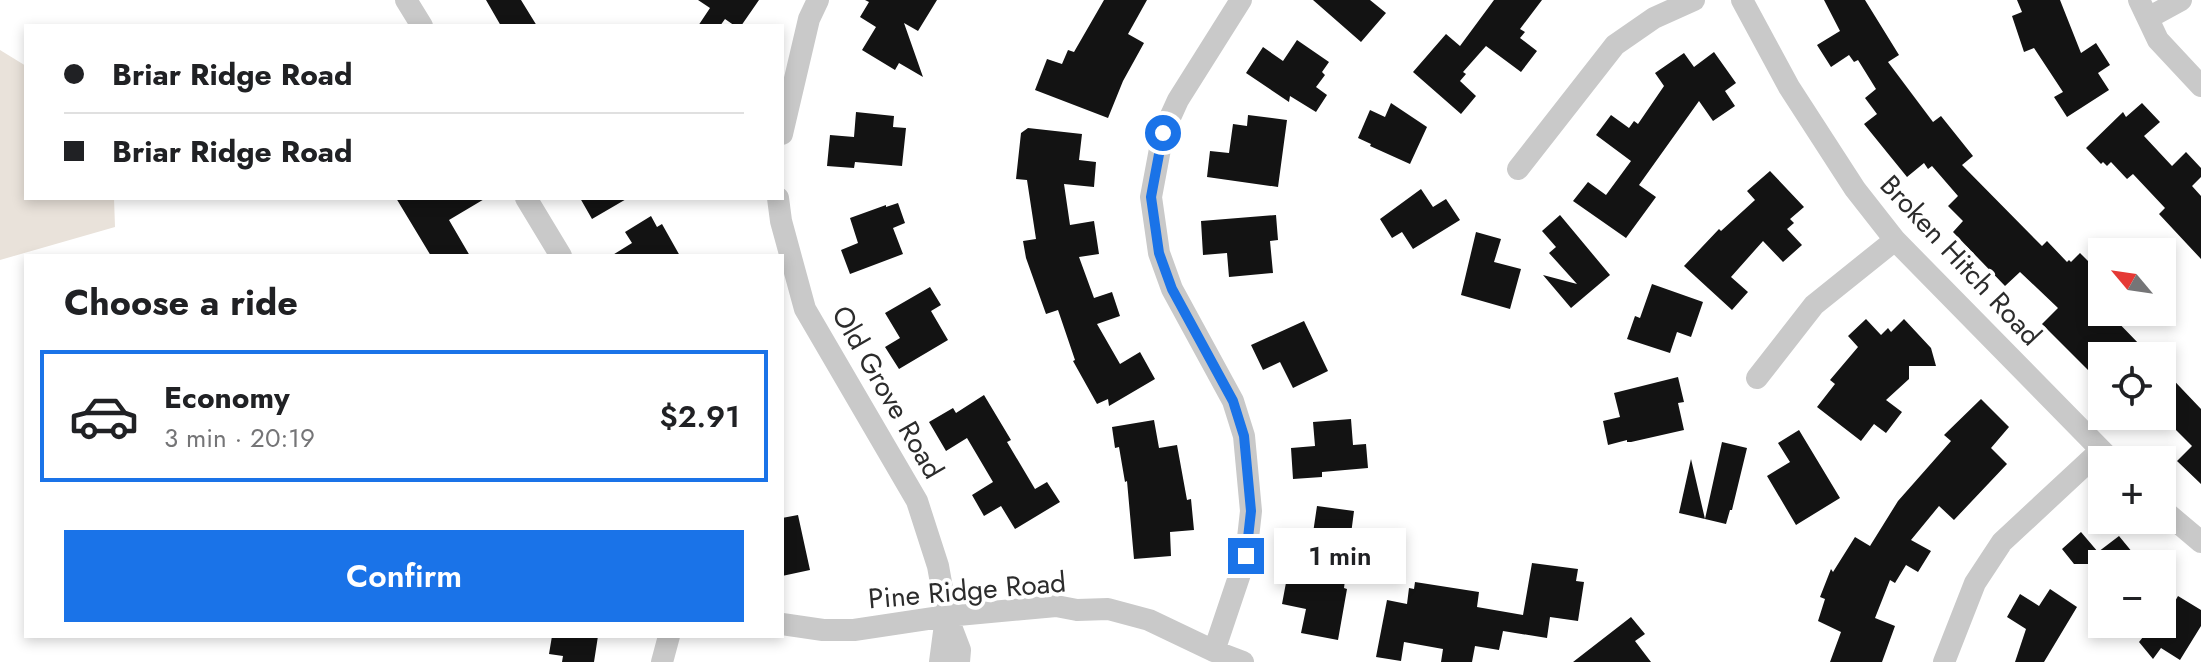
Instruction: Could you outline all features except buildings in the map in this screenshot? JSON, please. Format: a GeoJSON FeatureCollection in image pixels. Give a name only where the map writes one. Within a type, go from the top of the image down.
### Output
{"type":"FeatureCollection","features":[{"type":"Feature","properties":{"kind":"street"},"geometry":{"type":"LineString","coordinates":[[406,0],[421,24]]}},
{"type":"Feature","properties":{"kind":"street"},"geometry":{"type":"LineString","coordinates":[[784,125],[809,19],[818,0]]}},
{"type":"Feature","properties":{"kind":"street"},"geometry":{"type":"LineString","coordinates":[[1214,651],[1246,556],[1251,511],[1244,436],[1233,401],[1172,289],[1159,253],[1151,197],[1163,133],[1178,100],[1241,0]]}},
{"type":"Feature","properties":{"kind":"street"},"geometry":{"type":"LineString","coordinates":[[1518,169],[1615,45],[1654,18],[1694,0]]}},
{"type":"Feature","properties":{"kind":"street","name":"Broken Hitch Road"},"geometry":{"type":"LineString","coordinates":[[1742,0],[1789,87],[1855,189],[1895,240],[2097,446]]}},
{"type":"Feature","properties":{"kind":"street"},"geometry":{"type":"LineString","coordinates":[[2181,0],[2144,9],[2158,40],[2201,86]]}},
{"type":"Feature","properties":{"kind":"street"},"geometry":{"type":"LineString","coordinates":[[527,200],[560,254]]}},
{"type":"Feature","properties":{"kind":"street","name":"Old Grove Road"},"geometry":{"type":"LineString","coordinates":[[778,200],[805,309],[917,501],[938,566],[947,616],[960,650],[959,662]]}},
{"type":"Feature","properties":{"kind":"street"},"geometry":{"type":"LineString","coordinates":[[1757,378],[1814,305],[1895,240]]}},
{"type":"Feature","properties":{"kind":"street"},"geometry":{"type":"LineString","coordinates":[[1944,662],[1975,583],[2002,542],[2088,470]]}},
{"type":"Feature","properties":{"kind":"street"},"geometry":{"type":"LineString","coordinates":[[2176,521],[2201,542]]}},
{"type":"Feature","properties":{"kind":"street","name":"Pine Ridge Road"},"geometry":{"type":"LineString","coordinates":[[784,624],[823,630],[854,630],[947,616],[1056,606],[1077,610],[1108,609],[1149,620],[1243,662]]}},
{"type":"Feature","properties":{"kind":"street","name":"Old Grove Road"},"geometry":{"type":"LineString","coordinates":[[940,662],[947,616]]}},
{"type":"Feature","properties":{"kind":"street"},"geometry":{"type":"LineString","coordinates":[[662,662],[668,638]]}},
{"type":"Feature","properties":{"kind":"shaded area"},"geometry":{"type":"Polygon","coordinates":[[[0,50],[24,65],[24,200],[114,200],[115,227],[0,260],[0,50]]]}},
{"type":"Feature","properties":{"kind":"route"},"geometry":{"type":"LineString","coordinates":[[1163,133],[1151,197],[1159,253],[1172,289],[1233,401],[1244,436],[1251,511],[1246,556]]}}]}
